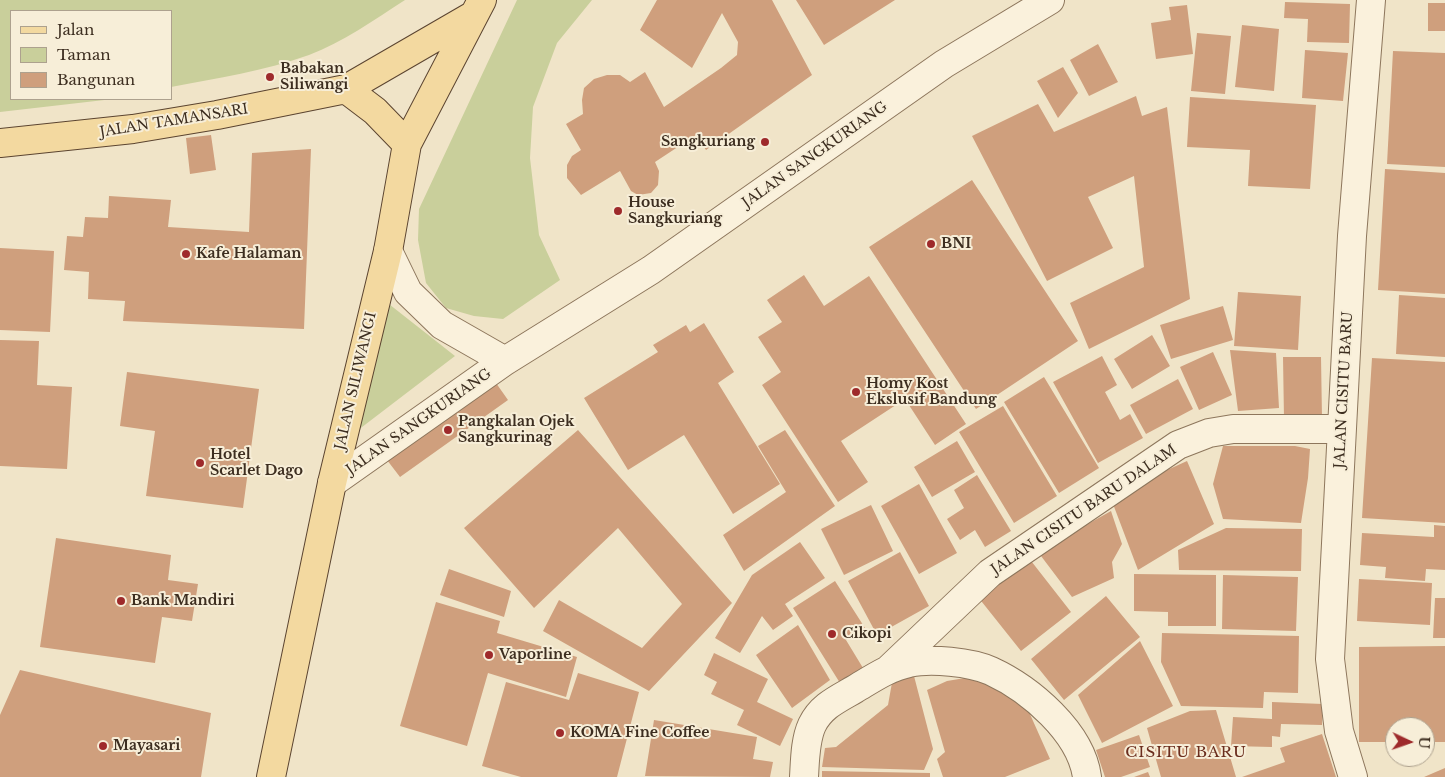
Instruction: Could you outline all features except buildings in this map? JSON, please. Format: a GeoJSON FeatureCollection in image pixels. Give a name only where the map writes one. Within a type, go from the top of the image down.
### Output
{"type":"FeatureCollection","features":[{"type":"Feature","properties":{"kind":"main road","name":"JALAN TAMANSARI"},"geometry":{"type":"LineString","coordinates":[[0,143],[133,129],[346,90],[477,8]]}},
{"type":"Feature","properties":{"kind":"main road","name":"JALAN SILIWANGI"},"geometry":{"type":"LineString","coordinates":[[271,777],[332,483],[388,251],[407,144],[477,8]]}},
{"type":"Feature","properties":{"kind":"main road"},"geometry":{"type":"LineString","coordinates":[[346,90],[374,111],[407,144]]}},
{"type":"Feature","properties":{"kind":"street","name":"JALAN SANGKURIANG"},"geometry":{"type":"LineString","coordinates":[[332,483],[505,361],[651,270],[944,64],[1050,0]]}},
{"type":"Feature","properties":{"kind":"street","name":"JALAN CISITU BARU"},"geometry":{"type":"LineString","coordinates":[[1353,777],[1339,731],[1330,660],[1352,236],[1371,0]]}},
{"type":"Feature","properties":{"kind":"street","name":"JALAN SANGKURIANG"},"geometry":{"type":"LineString","coordinates":[[388,251],[408,292],[442,325],[505,361]]}},
{"type":"Feature","properties":{"kind":"street","name":"JALAN CISITU BARU DALAM"},"geometry":{"type":"LineString","coordinates":[[889,668],[990,573],[1178,445],[1209,433],[1233,429],[1342,429]]}},
{"type":"Feature","properties":{"kind":"street"},"geometry":{"type":"LineString","coordinates":[[804,777],[806,750],[811,726],[821,709],[889,668],[911,662],[956,662],[990,671],[1024,691],[1051,712],[1072,738],[1087,777]]}},
{"type":"Feature","properties":{"kind":"green space"},"geometry":{"type":"Polygon","coordinates":[[[0,0],[405,0],[346,37],[309,55],[258,70],[172,87],[172,10],[10,10],[10,100],[104,100],[0,112],[0,0]]]}},
{"type":"Feature","properties":{"kind":"green space"},"geometry":{"type":"Polygon","coordinates":[[[517,0],[592,0],[557,43],[533,107],[530,158],[539,235],[560,280],[503,319],[474,316],[446,308],[426,283],[418,240],[419,209],[517,0]]]}},
{"type":"Feature","properties":{"kind":"green space"},"geometry":{"type":"Polygon","coordinates":[[[380,297],[455,356],[349,437],[380,297]]]}},
{"type":"Feature","properties":{"kind":"place","name":"Babakan Siliwangi"},"geometry":{"type":"Point","coordinates":[270,77]}},
{"type":"Feature","properties":{"kind":"place","name":"Sangkuriang"},"geometry":{"type":"Point","coordinates":[765,142]}},
{"type":"Feature","properties":{"kind":"place","name":"House Sangkuriang"},"geometry":{"type":"Point","coordinates":[618,211]}},
{"type":"Feature","properties":{"kind":"place","name":"BNI"},"geometry":{"type":"Point","coordinates":[931,244]}},
{"type":"Feature","properties":{"kind":"place","name":"Kafe Halaman"},"geometry":{"type":"Point","coordinates":[186,254]}},
{"type":"Feature","properties":{"kind":"place","name":"Homy Kost Ekslusif Bandung"},"geometry":{"type":"Point","coordinates":[856,392]}},
{"type":"Feature","properties":{"kind":"place","name":"Pangkalan Ojek Sangkurinag"},"geometry":{"type":"Point","coordinates":[448,430]}},
{"type":"Feature","properties":{"kind":"place","name":"Hotel Scarlet Dago"},"geometry":{"type":"Point","coordinates":[200,463]}},
{"type":"Feature","properties":{"kind":"place","name":"Bank Mandiri"},"geometry":{"type":"Point","coordinates":[121,601]}},
{"type":"Feature","properties":{"kind":"place","name":"Cikopi"},"geometry":{"type":"Point","coordinates":[832,634]}},
{"type":"Feature","properties":{"kind":"place","name":"Vaporline"},"geometry":{"type":"Point","coordinates":[489,655]}},
{"type":"Feature","properties":{"kind":"place","name":"KOMA Fine Coffee"},"geometry":{"type":"Point","coordinates":[560,733]}},
{"type":"Feature","properties":{"kind":"place","name":"Mayasari"},"geometry":{"type":"Point","coordinates":[103,746]}},
{"type":"Feature","properties":{"kind":"district","name":"CISITU BARU"},"geometry":{"type":"Point","coordinates":[1186,753]}}]}
